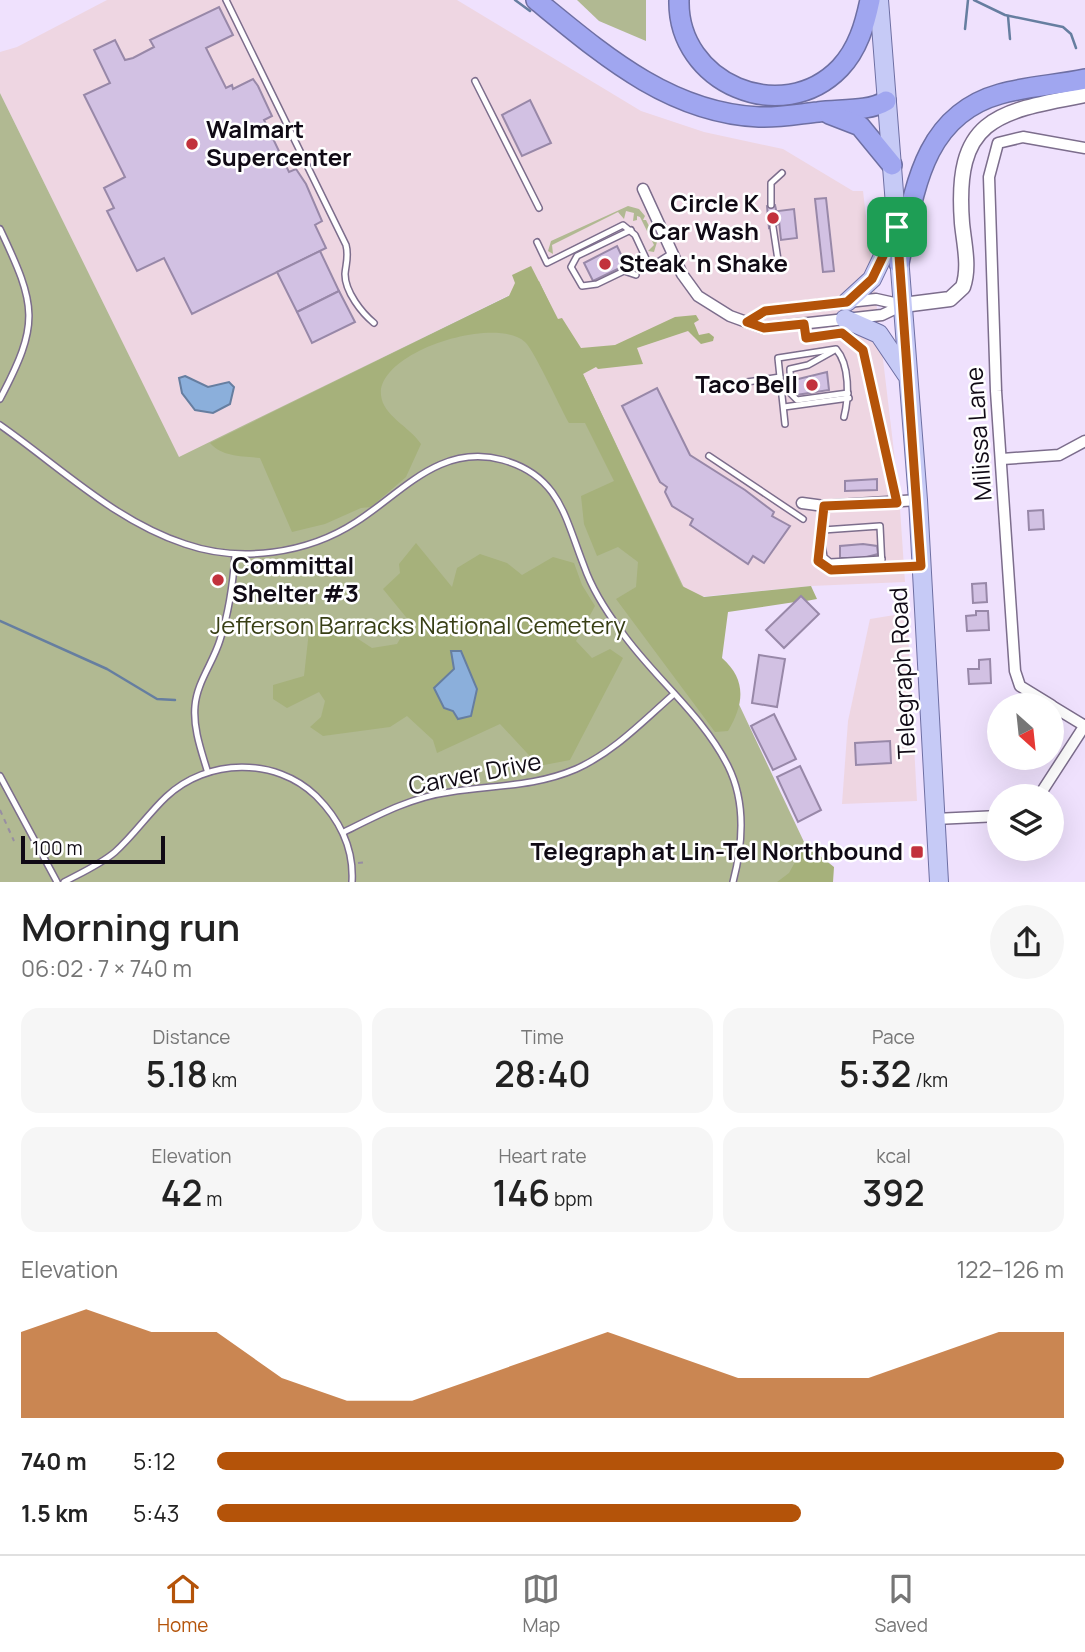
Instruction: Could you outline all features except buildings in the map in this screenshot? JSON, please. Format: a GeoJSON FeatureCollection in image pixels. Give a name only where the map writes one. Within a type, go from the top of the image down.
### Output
{"type":"FeatureCollection","features":[{"type":"Feature","properties":{"kind":"highway"},"geometry":{"type":"LineString","coordinates":[[536,0],[614,64],[687,101],[710,109],[759,117],[870,106],[886,101]]}},
{"type":"Feature","properties":{"kind":"highway"},"geometry":{"type":"LineString","coordinates":[[679,0],[686,39],[708,71],[738,90],[766,96],[807,90],[839,68],[859,39],[870,0]]}},
{"type":"Feature","properties":{"kind":"highway"},"geometry":{"type":"LineString","coordinates":[[899,263],[921,167],[938,134],[956,116],[1002,93],[1085,79]]}},
{"type":"Feature","properties":{"kind":"highway"},"geometry":{"type":"LineString","coordinates":[[821,111],[860,126],[892,165]]}},
{"type":"Feature","properties":{"kind":"main road","name":"Telegraph Road"},"geometry":{"type":"LineString","coordinates":[[879,0],[918,500],[939,882]]}},
{"type":"Feature","properties":{"kind":"main road"},"geometry":{"type":"LineString","coordinates":[[897,227],[872,279],[846,310],[878,334],[908,376]]}},
{"type":"Feature","properties":{"kind":"street"},"geometry":{"type":"LineString","coordinates":[[747,322],[765,311],[846,310],[881,315],[903,305],[950,299],[963,287],[967,263],[961,177],[968,152],[980,134],[995,121],[1014,111],[1085,95]]}},
{"type":"Feature","properties":{"kind":"street","name":"Milissa Lane"},"geometry":{"type":"LineString","coordinates":[[1031,693],[1020,686],[1015,671],[989,230],[989,177],[998,144],[1023,137],[1085,148]]}},
{"type":"Feature","properties":{"kind":"street"},"geometry":{"type":"LineString","coordinates":[[643,188],[672,253],[698,296],[730,316],[764,328],[804,324],[876,299],[903,305]]}},
{"type":"Feature","properties":{"kind":"street"},"geometry":{"type":"LineString","coordinates":[[1002,459],[1059,455],[1085,441]]}},
{"type":"Feature","properties":{"kind":"street"},"geometry":{"type":"LineString","coordinates":[[802,503],[824,506],[918,500]]}},
{"type":"Feature","properties":{"kind":"street","name":"Milissa Lane"},"geometry":{"type":"LineString","coordinates":[[1064,713],[1085,725]]}},
{"type":"Feature","properties":{"kind":"street"},"geometry":{"type":"LineString","coordinates":[[1047,784],[1085,725]]}},
{"type":"Feature","properties":{"kind":"street"},"geometry":{"type":"LineString","coordinates":[[935,819],[987,817]]}},
{"type":"Feature","properties":{"kind":"lane"},"geometry":{"type":"LineString","coordinates":[[226,0],[346,245],[349,257],[345,275],[350,289],[360,310],[374,323]]}},
{"type":"Feature","properties":{"kind":"lane"},"geometry":{"type":"LineString","coordinates":[[475,81],[539,208]]}},
{"type":"Feature","properties":{"kind":"lane"},"geometry":{"type":"LineString","coordinates":[[771,205],[771,183],[782,173]]}},
{"type":"Feature","properties":{"kind":"lane"},"geometry":{"type":"LineString","coordinates":[[537,242],[547,263],[623,225],[631,230],[650,267],[672,253]]}},
{"type":"Feature","properties":{"kind":"lane"},"geometry":{"type":"LineString","coordinates":[[774,227],[778,260]]}},
{"type":"Feature","properties":{"kind":"lane"},"geometry":{"type":"LineString","coordinates":[[0,229],[20,270],[29,300],[30,316],[25,351],[0,399]]}},
{"type":"Feature","properties":{"kind":"lane"},"geometry":{"type":"LineString","coordinates":[[631,230],[577,256],[571,267],[582,286],[597,284],[624,271],[636,275]]}},
{"type":"Feature","properties":{"kind":"lane"},"geometry":{"type":"LineString","coordinates":[[786,424],[778,358],[836,349]]}},
{"type":"Feature","properties":{"kind":"lane"},"geometry":{"type":"LineString","coordinates":[[836,349],[842,356],[848,396],[844,417]]}},
{"type":"Feature","properties":{"kind":"lane"},"geometry":{"type":"LineString","coordinates":[[836,349],[808,365],[790,369],[791,394],[797,400],[848,396]]}},
{"type":"Feature","properties":{"kind":"lane"},"geometry":{"type":"LineString","coordinates":[[747,382],[780,377]]}},
{"type":"Feature","properties":{"kind":"lane"},"geometry":{"type":"LineString","coordinates":[[784,407],[848,396]]}},
{"type":"Feature","properties":{"kind":"lane"},"geometry":{"type":"LineString","coordinates":[[0,425],[113,509],[146,528],[188,545],[235,555],[296,549],[327,538],[375,509],[419,473],[443,462],[472,456],[504,461],[540,479],[557,497],[568,517],[584,568],[606,610],[638,654],[716,747],[735,786],[741,826],[739,858],[733,882]]}},
{"type":"Feature","properties":{"kind":"lane"},"geometry":{"type":"LineString","coordinates":[[709,456],[803,520]]}},
{"type":"Feature","properties":{"kind":"lane"},"geometry":{"type":"LineString","coordinates":[[824,506],[818,561],[831,570],[921,566]]}},
{"type":"Feature","properties":{"kind":"lane"},"geometry":{"type":"LineString","coordinates":[[822,530],[880,526],[882,566]]}},
{"type":"Feature","properties":{"kind":"lane"},"geometry":{"type":"LineString","coordinates":[[821,538],[824,557],[830,562],[882,559]]}},
{"type":"Feature","properties":{"kind":"lane"},"geometry":{"type":"LineString","coordinates":[[207,770],[197,735],[195,705],[205,673],[220,643],[232,595],[235,555]]}},
{"type":"Feature","properties":{"kind":"lane","name":"Carver Drive"},"geometry":{"type":"LineString","coordinates":[[344,832],[399,806],[430,796],[522,786],[578,768],[610,750],[674,694]]}},
{"type":"Feature","properties":{"kind":"lane"},"geometry":{"type":"LineString","coordinates":[[64,882],[111,855],[133,836],[165,797],[207,770],[254,768],[289,776],[305,785],[325,805],[344,832],[352,864],[352,882]]}},
{"type":"Feature","properties":{"kind":"lane"},"geometry":{"type":"LineString","coordinates":[[0,776],[57,882]]}},
{"type":"Feature","properties":{"kind":"path"},"geometry":{"type":"LineString","coordinates":[[804,324],[806,338],[842,333],[863,350],[897,503]]}},
{"type":"Feature","properties":{"kind":"path"},"geometry":{"type":"LineString","coordinates":[[0,810],[14,841]]}},
{"type":"Feature","properties":{"kind":"path"},"geometry":{"type":"LineString","coordinates":[[352,864],[368,862]]}},
{"type":"Feature","properties":{"kind":"shaded area"},"geometry":{"type":"Polygon","coordinates":[[[107,0],[457,0],[641,111],[704,132],[783,149],[853,191],[863,191],[899,494],[905,582],[811,586],[688,598],[538,281],[179,458],[0,93],[0,52],[17,47],[107,0]]]}},
{"type":"Feature","properties":{"kind":"shaded area"},"geometry":{"type":"Polygon","coordinates":[[[907,613],[917,801],[842,804],[848,721],[870,619],[907,613]]]}},
{"type":"Feature","properties":{"kind":"green space"},"geometry":{"type":"Polygon","coordinates":[[[577,0],[646,0],[646,41],[599,21],[577,0]]]}},
{"type":"Feature","properties":{"kind":"green space","name":"Jefferson Barracks National Cemetery"},"geometry":{"type":"Polygon","coordinates":[[[0,93],[179,457],[539,281],[805,844],[820,882],[0,882],[0,93]]]}},
{"type":"Feature","properties":{"kind":"green space"},"geometry":{"type":"Polygon","coordinates":[[[628,206],[639,209],[645,216],[643,220],[646,220],[657,242],[654,252],[648,251],[654,245],[640,217],[637,216],[637,220],[633,221],[634,213],[626,211],[624,219],[618,212],[552,245],[553,254],[548,251],[551,241],[628,206]]]}},
{"type":"Feature","properties":{"kind":"green space"},"geometry":{"type":"Polygon","coordinates":[[[531,266],[558,319],[562,318],[581,348],[615,345],[675,317],[696,315],[699,320],[694,323],[699,335],[709,333],[714,337],[713,341],[701,344],[688,331],[637,348],[643,364],[598,369],[596,367],[583,374],[682,586],[704,597],[811,586],[817,599],[806,601],[801,596],[795,602],[728,612],[722,658],[736,675],[740,702],[728,731],[715,732],[616,599],[636,587],[638,562],[618,547],[597,556],[584,524],[581,496],[614,481],[585,423],[569,423],[541,367],[525,342],[510,335],[489,333],[465,336],[440,342],[417,352],[398,365],[385,379],[381,395],[386,409],[421,444],[406,477],[371,507],[361,508],[325,524],[292,532],[260,458],[226,453],[210,443],[509,296],[515,283],[512,275],[531,266]]]}},
{"type":"Feature","properties":{"kind":"green space"},"geometry":{"type":"Polygon","coordinates":[[[416,543],[452,587],[457,568],[480,554],[507,563],[522,575],[553,557],[574,563],[582,585],[595,606],[576,641],[592,658],[610,649],[623,658],[570,760],[539,766],[500,724],[437,753],[433,740],[407,716],[390,727],[323,736],[310,727],[321,717],[325,701],[319,692],[287,708],[273,699],[273,685],[304,676],[309,631],[323,616],[372,648],[397,644],[410,622],[383,589],[400,573],[399,564],[416,543]]]}},
{"type":"Feature","properties":{"kind":"green space"},"geometry":{"type":"Polygon","coordinates":[[[805,844],[834,867],[833,882],[777,882],[789,873],[805,844]]]}},
{"type":"Feature","properties":{"kind":"water"},"geometry":{"type":"Polygon","coordinates":[[[185,376],[208,387],[229,382],[234,387],[230,404],[213,413],[195,410],[182,393],[179,378],[185,376]]]}},
{"type":"Feature","properties":{"kind":"water"},"geometry":{"type":"Polygon","coordinates":[[[451,651],[461,651],[477,689],[471,716],[458,719],[453,711],[444,708],[434,688],[454,669],[451,651]]]}},
{"type":"Feature","properties":{"kind":"waterway"},"geometry":{"type":"LineString","coordinates":[[515,0],[530,11]]}},
{"type":"Feature","properties":{"kind":"waterway"},"geometry":{"type":"LineString","coordinates":[[965,29],[968,0]]}},
{"type":"Feature","properties":{"kind":"waterway"},"geometry":{"type":"LineString","coordinates":[[974,0],[1005,15],[1063,27],[1071,34],[1076,48]]}},
{"type":"Feature","properties":{"kind":"waterway"},"geometry":{"type":"LineString","coordinates":[[1008,16],[1010,39]]}},
{"type":"Feature","properties":{"kind":"waterway"},"geometry":{"type":"LineString","coordinates":[[0,621],[107,669],[157,699],[175,700]]}},
{"type":"Feature","properties":{"kind":"place","name":"Walmart Supercenter"},"geometry":{"type":"Point","coordinates":[192,144]}},
{"type":"Feature","properties":{"kind":"place","name":"Circle K Car Wash"},"geometry":{"type":"Point","coordinates":[773,218]}},
{"type":"Feature","properties":{"kind":"place","name":"Steak 'n Shake"},"geometry":{"type":"Point","coordinates":[605,264]}},
{"type":"Feature","properties":{"kind":"place","name":"Taco Bell"},"geometry":{"type":"Point","coordinates":[812,385]}},
{"type":"Feature","properties":{"kind":"place","name":"Committal Shelter #3"},"geometry":{"type":"Point","coordinates":[218,580]}},
{"type":"Feature","properties":{"kind":"place","name":"Telegraph at Lin-Tel Northbound"},"geometry":{"type":"Point","coordinates":[917,852]}},
{"type":"Feature","properties":{"kind":"route"},"geometry":{"type":"LineString","coordinates":[[897,227],[921,566],[831,570],[818,561],[824,506],[897,503],[863,350],[842,333],[806,338],[804,324],[764,328],[747,322],[765,311],[847,302],[872,279],[897,227]]}}]}
